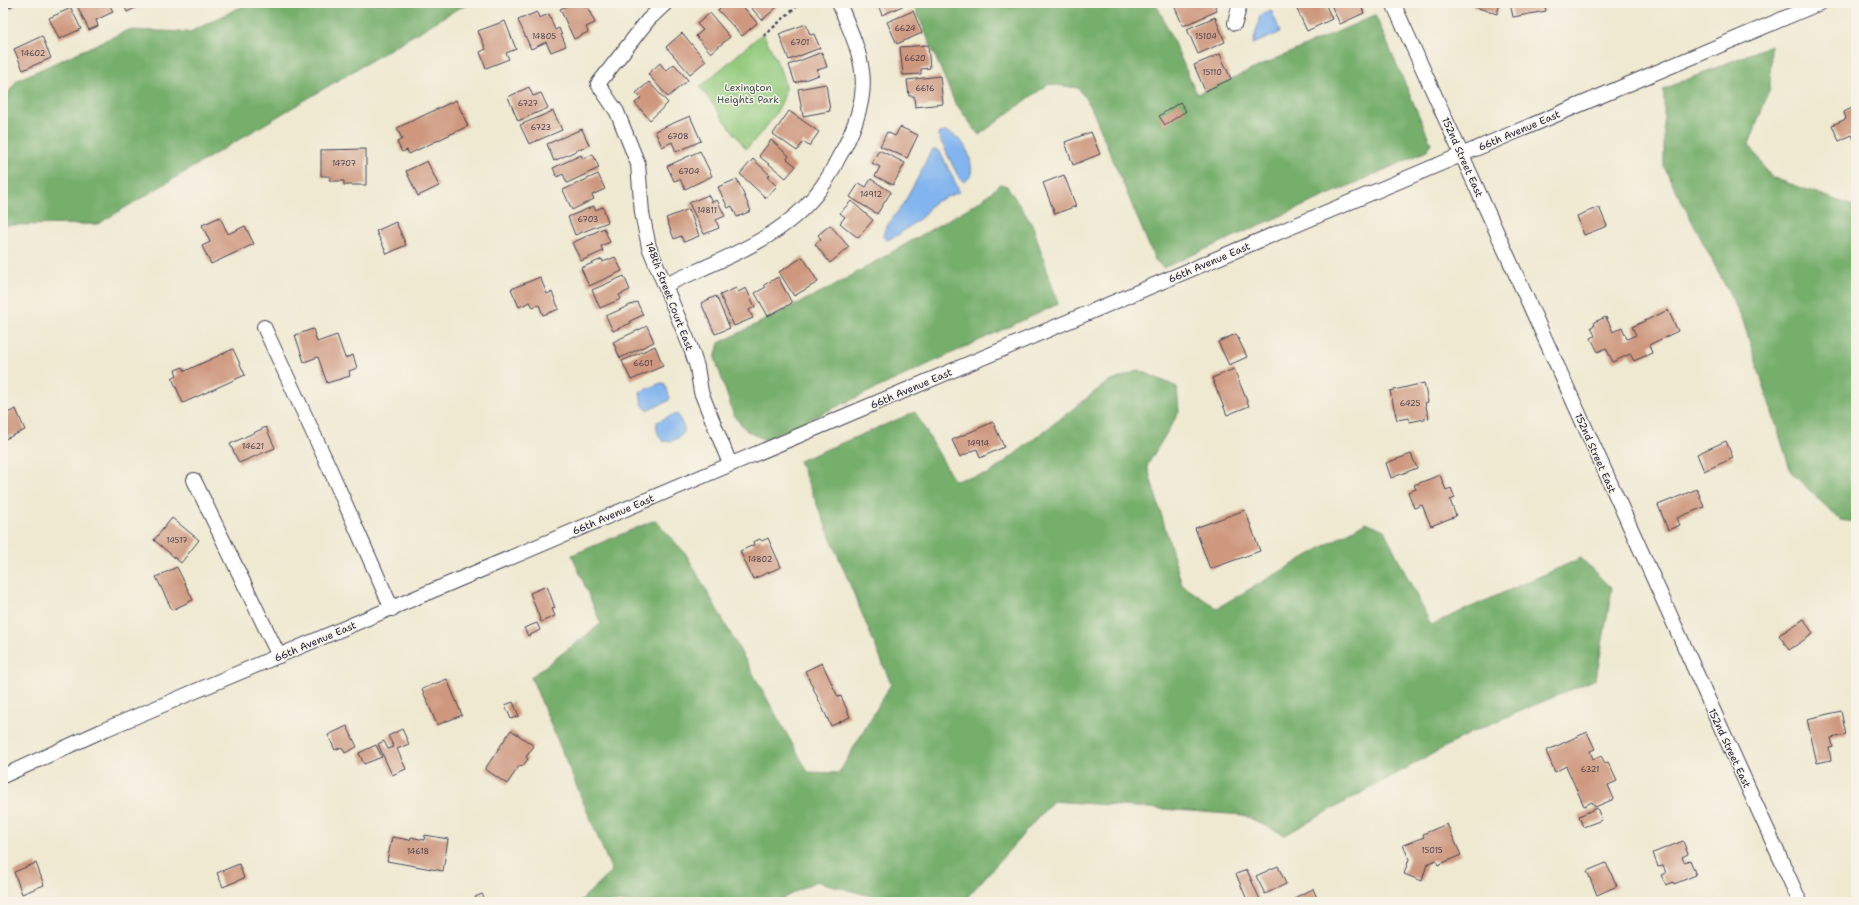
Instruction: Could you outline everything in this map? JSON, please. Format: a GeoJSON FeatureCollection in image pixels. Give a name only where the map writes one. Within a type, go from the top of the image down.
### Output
{"type":"FeatureCollection","features":[{"type":"Feature","properties":{"kind":"street","name":"148th Street Court East"},"geometry":{"type":"LineString","coordinates":[[666,3],[648,20],[598,84],[617,112],[638,164],[642,213],[650,247],[690,346],[701,392],[730,464]]}},
{"type":"Feature","properties":{"kind":"street"},"geometry":{"type":"LineString","coordinates":[[665,285],[767,238],[790,222],[827,180],[848,140],[858,114],[862,94],[862,73],[858,51],[839,3]]}},
{"type":"Feature","properties":{"kind":"street"},"geometry":{"type":"LineString","coordinates":[[1235,23],[1240,3]]}},
{"type":"Feature","properties":{"kind":"street","name":"152nd Street East"},"geometry":{"type":"LineString","coordinates":[[1393,3],[1800,902]]}},
{"type":"Feature","properties":{"kind":"street","name":"66th Avenue East"},"geometry":{"type":"LineString","coordinates":[[3,776],[106,730],[730,464],[1820,3]]}},
{"type":"Feature","properties":{"kind":"street"},"geometry":{"type":"LineString","coordinates":[[264,327],[392,608]]}},
{"type":"Feature","properties":{"kind":"street"},"geometry":{"type":"LineString","coordinates":[[194,480],[279,656]]}},
{"type":"Feature","properties":{"kind":"path"},"geometry":{"type":"LineString","coordinates":[[764,36],[796,7],[804,3]]}},
{"type":"Feature","properties":{"kind":"green space"},"geometry":{"type":"Polygon","coordinates":[[[249,3],[472,3],[457,9],[98,224],[3,225],[3,101],[17,80],[128,30],[190,32],[249,3]]]}},
{"type":"Feature","properties":{"kind":"green space"},"geometry":{"type":"Polygon","coordinates":[[[913,3],[1156,3],[1197,94],[1375,15],[1431,143],[1427,151],[1163,268],[1155,260],[1091,107],[1078,88],[1048,84],[979,135],[954,101],[913,3]]]}},
{"type":"Feature","properties":{"kind":"green space","name":"Lexington Heights Park"},"geometry":{"type":"Polygon","coordinates":[[[763,33],[776,60],[784,82],[784,96],[771,121],[746,149],[700,87],[763,33]]]}},
{"type":"Feature","properties":{"kind":"green space"},"geometry":{"type":"Polygon","coordinates":[[[1771,45],[1770,88],[1749,144],[1771,177],[1856,207],[1856,522],[1840,520],[1791,472],[1742,318],[1664,167],[1664,89],[1771,45]]]}},
{"type":"Feature","properties":{"kind":"green space"},"geometry":{"type":"Polygon","coordinates":[[[1000,184],[1007,186],[1033,226],[1058,304],[765,440],[747,431],[734,416],[715,358],[719,343],[837,284],[982,200],[1000,184]]]}},
{"type":"Feature","properties":{"kind":"green space"},"geometry":{"type":"Polygon","coordinates":[[[1139,370],[1177,387],[1179,412],[1147,466],[1182,585],[1217,608],[1366,522],[1384,530],[1431,625],[1581,558],[1612,589],[1596,679],[1476,730],[1285,835],[1243,815],[1053,801],[963,902],[892,902],[816,881],[776,902],[579,902],[612,871],[531,677],[601,624],[572,555],[655,520],[686,554],[808,772],[839,773],[891,684],[799,461],[915,412],[954,480],[989,474],[1105,384],[1139,370]]]}},
{"type":"Feature","properties":{"kind":"water"},"geometry":{"type":"Polygon","coordinates":[[[1271,10],[1280,31],[1279,33],[1253,44],[1260,16],[1271,10]]]}},
{"type":"Feature","properties":{"kind":"water"},"geometry":{"type":"Polygon","coordinates":[[[946,132],[958,138],[963,143],[969,155],[971,162],[971,176],[964,182],[958,176],[938,135],[939,133],[946,132]]]}},
{"type":"Feature","properties":{"kind":"water"},"geometry":{"type":"Polygon","coordinates":[[[938,150],[941,154],[959,192],[937,201],[931,205],[923,216],[898,235],[887,240],[885,239],[883,236],[885,229],[904,203],[930,152],[938,150]]]}},
{"type":"Feature","properties":{"kind":"water"},"geometry":{"type":"Polygon","coordinates":[[[664,383],[670,398],[668,401],[648,410],[646,409],[641,400],[640,392],[664,383]]]}},
{"type":"Feature","properties":{"kind":"water"},"geometry":{"type":"Polygon","coordinates":[[[675,414],[678,415],[684,428],[684,432],[680,437],[674,440],[662,441],[659,436],[657,422],[675,414]]]}},
{"type":"Feature","properties":{"kind":"building"},"geometry":{"type":"Polygon","coordinates":[[[5,3],[16,3],[10,8],[5,3]]]}},
{"type":"Feature","properties":{"kind":"building"},"geometry":{"type":"Polygon","coordinates":[[[109,3],[113,12],[96,20],[98,26],[89,30],[76,4],[109,3]]]}},
{"type":"Feature","properties":{"kind":"building"},"geometry":{"type":"Polygon","coordinates":[[[123,3],[146,3],[127,12],[123,3]]]}},
{"type":"Feature","properties":{"kind":"building"},"geometry":{"type":"Polygon","coordinates":[[[573,3],[582,3],[584,7],[587,6],[595,23],[586,27],[588,32],[574,39],[560,9],[573,3]]]}},
{"type":"Feature","properties":{"kind":"building"},"geometry":{"type":"Polygon","coordinates":[[[725,3],[740,3],[757,23],[742,36],[718,10],[725,3]]]}},
{"type":"Feature","properties":{"kind":"building"},"geometry":{"type":"Polygon","coordinates":[[[747,3],[782,3],[762,20],[747,3]]]}},
{"type":"Feature","properties":{"kind":"building"},"geometry":{"type":"Polygon","coordinates":[[[869,3],[909,3],[882,15],[878,5],[871,8],[869,3]]]}},
{"type":"Feature","properties":{"kind":"building"},"geometry":{"type":"Polygon","coordinates":[[[1173,3],[1214,3],[1217,11],[1183,26],[1173,3]]]}},
{"type":"Feature","properties":{"kind":"building"},"geometry":{"type":"Polygon","coordinates":[[[1299,3],[1325,3],[1332,19],[1307,31],[1295,5],[1299,3]]]}},
{"type":"Feature","properties":{"kind":"building"},"geometry":{"type":"Polygon","coordinates":[[[1330,3],[1360,3],[1364,13],[1340,24],[1330,3]]]}},
{"type":"Feature","properties":{"kind":"building"},"geometry":{"type":"Polygon","coordinates":[[[1473,3],[1500,3],[1497,14],[1472,6],[1473,3]]]}},
{"type":"Feature","properties":{"kind":"building"},"geometry":{"type":"Polygon","coordinates":[[[1510,3],[1544,3],[1546,11],[1513,17],[1510,3]]]}},
{"type":"Feature","properties":{"kind":"building"},"geometry":{"type":"Polygon","coordinates":[[[71,8],[81,29],[59,39],[49,18],[71,8]]]}},
{"type":"Feature","properties":{"kind":"building"},"geometry":{"type":"Polygon","coordinates":[[[913,11],[922,33],[897,44],[887,22],[913,11]]]}},
{"type":"Feature","properties":{"kind":"building"},"geometry":{"type":"Polygon","coordinates":[[[537,12],[539,18],[549,14],[555,30],[559,28],[566,46],[551,52],[546,42],[531,49],[518,20],[537,12]]]}},
{"type":"Feature","properties":{"kind":"building"},"geometry":{"type":"Polygon","coordinates":[[[710,13],[730,37],[711,53],[696,36],[703,30],[697,24],[710,13]]]}},
{"type":"Feature","properties":{"kind":"building"},"geometry":{"type":"Polygon","coordinates":[[[1215,17],[1225,42],[1198,54],[1187,29],[1215,17]]]}},
{"type":"Feature","properties":{"kind":"building"},"geometry":{"type":"Polygon","coordinates":[[[505,21],[516,49],[506,53],[509,59],[486,68],[480,52],[486,49],[478,31],[505,21]]]}},
{"type":"Feature","properties":{"kind":"building"},"geometry":{"type":"Polygon","coordinates":[[[806,24],[810,35],[814,34],[820,48],[789,60],[779,34],[806,24]]]}},
{"type":"Feature","properties":{"kind":"building"},"geometry":{"type":"Polygon","coordinates":[[[682,33],[706,61],[690,74],[666,47],[682,33]]]}},
{"type":"Feature","properties":{"kind":"building"},"geometry":{"type":"Polygon","coordinates":[[[42,36],[51,58],[23,70],[14,49],[42,36]]]}},
{"type":"Feature","properties":{"kind":"building"},"geometry":{"type":"Polygon","coordinates":[[[928,45],[930,68],[921,69],[921,74],[903,75],[900,47],[928,45]]]}},
{"type":"Feature","properties":{"kind":"building"},"geometry":{"type":"Polygon","coordinates":[[[822,52],[827,67],[817,70],[819,75],[795,83],[789,65],[822,52]]]}},
{"type":"Feature","properties":{"kind":"building"},"geometry":{"type":"Polygon","coordinates":[[[1220,54],[1231,79],[1205,91],[1194,65],[1220,54]]]}},
{"type":"Feature","properties":{"kind":"building"},"geometry":{"type":"Polygon","coordinates":[[[660,63],[666,71],[674,64],[688,80],[668,97],[648,74],[660,63]]]}},
{"type":"Feature","properties":{"kind":"building"},"geometry":{"type":"Polygon","coordinates":[[[940,76],[943,104],[915,107],[914,96],[909,96],[907,80],[940,76]]]}},
{"type":"Feature","properties":{"kind":"building"},"geometry":{"type":"Polygon","coordinates":[[[649,82],[668,103],[650,120],[635,103],[641,98],[636,93],[649,82]]]}},
{"type":"Feature","properties":{"kind":"building"},"geometry":{"type":"Polygon","coordinates":[[[826,84],[830,111],[803,116],[798,89],[826,84]]]}},
{"type":"Feature","properties":{"kind":"building"},"geometry":{"type":"Polygon","coordinates":[[[529,87],[533,96],[541,93],[548,108],[518,121],[508,97],[529,87]]]}},
{"type":"Feature","properties":{"kind":"building"},"geometry":{"type":"Polygon","coordinates":[[[456,100],[468,126],[409,154],[407,150],[402,152],[397,142],[402,139],[397,128],[456,100]]]}},
{"type":"Feature","properties":{"kind":"building"},"geometry":{"type":"Polygon","coordinates":[[[1180,102],[1186,111],[1165,125],[1159,116],[1180,102]]]}},
{"type":"Feature","properties":{"kind":"building"},"geometry":{"type":"Polygon","coordinates":[[[1852,108],[1856,114],[1856,144],[1852,135],[1839,141],[1832,125],[1846,119],[1844,112],[1852,108]]]}},
{"type":"Feature","properties":{"kind":"building"},"geometry":{"type":"Polygon","coordinates":[[[553,111],[562,130],[529,144],[520,125],[553,111]]]}},
{"type":"Feature","properties":{"kind":"building"},"geometry":{"type":"Polygon","coordinates":[[[789,111],[819,132],[809,146],[803,142],[797,151],[773,134],[789,111]]]}},
{"type":"Feature","properties":{"kind":"building"},"geometry":{"type":"Polygon","coordinates":[[[690,116],[701,141],[676,152],[672,142],[662,147],[655,131],[690,116]]]}},
{"type":"Feature","properties":{"kind":"building"},"geometry":{"type":"Polygon","coordinates":[[[900,127],[918,135],[907,158],[880,146],[887,132],[895,136],[900,127]]]}},
{"type":"Feature","properties":{"kind":"building"},"geometry":{"type":"Polygon","coordinates":[[[582,129],[589,145],[554,161],[547,144],[582,129]]]}},
{"type":"Feature","properties":{"kind":"building"},"geometry":{"type":"Polygon","coordinates":[[[1091,132],[1100,154],[1073,165],[1065,142],[1091,132]]]}},
{"type":"Feature","properties":{"kind":"building"},"geometry":{"type":"Polygon","coordinates":[[[771,140],[789,156],[787,159],[796,166],[786,178],[759,156],[771,140]]]}},
{"type":"Feature","properties":{"kind":"building"},"geometry":{"type":"Polygon","coordinates":[[[366,149],[366,185],[344,185],[344,181],[330,181],[330,176],[321,176],[321,150],[366,149]]]}},
{"type":"Feature","properties":{"kind":"building"},"geometry":{"type":"Polygon","coordinates":[[[879,150],[905,163],[893,185],[875,176],[880,167],[872,163],[879,150]]]}},
{"type":"Feature","properties":{"kind":"building"},"geometry":{"type":"Polygon","coordinates":[[[700,151],[712,176],[685,189],[680,179],[674,181],[667,166],[700,151]]]}},
{"type":"Feature","properties":{"kind":"building"},"geometry":{"type":"Polygon","coordinates":[[[593,154],[599,168],[567,183],[563,174],[557,177],[553,168],[581,155],[583,159],[593,154]]]}},
{"type":"Feature","properties":{"kind":"building"},"geometry":{"type":"Polygon","coordinates":[[[753,159],[770,175],[767,177],[777,186],[766,198],[740,174],[753,159]]]}},
{"type":"Feature","properties":{"kind":"building"},"geometry":{"type":"Polygon","coordinates":[[[427,161],[439,186],[418,196],[406,171],[427,161]]]}},
{"type":"Feature","properties":{"kind":"building"},"geometry":{"type":"Polygon","coordinates":[[[598,174],[605,189],[592,195],[594,199],[572,210],[563,190],[598,174]]]}},
{"type":"Feature","properties":{"kind":"building"},"geometry":{"type":"Polygon","coordinates":[[[1064,175],[1076,206],[1055,214],[1043,183],[1064,175]]]}},
{"type":"Feature","properties":{"kind":"building"},"geometry":{"type":"Polygon","coordinates":[[[737,179],[751,211],[737,217],[732,206],[728,208],[718,187],[737,179]]]}},
{"type":"Feature","properties":{"kind":"building"},"geometry":{"type":"Polygon","coordinates":[[[871,179],[891,192],[877,214],[850,197],[859,183],[866,187],[871,179]]]}},
{"type":"Feature","properties":{"kind":"building"},"geometry":{"type":"Polygon","coordinates":[[[708,195],[712,202],[717,200],[725,216],[716,220],[719,228],[704,234],[689,203],[708,195]]]}},
{"type":"Feature","properties":{"kind":"building"},"geometry":{"type":"Polygon","coordinates":[[[851,201],[873,220],[858,238],[840,223],[845,217],[840,213],[851,201]]]}},
{"type":"Feature","properties":{"kind":"building"},"geometry":{"type":"Polygon","coordinates":[[[594,206],[595,210],[603,207],[608,222],[575,235],[568,217],[594,206]]]}},
{"type":"Feature","properties":{"kind":"building"},"geometry":{"type":"Polygon","coordinates":[[[1599,207],[1607,226],[1584,235],[1577,216],[1599,207]]]}},
{"type":"Feature","properties":{"kind":"building"},"geometry":{"type":"Polygon","coordinates":[[[689,209],[699,236],[684,242],[681,236],[674,239],[666,218],[689,209]]]}},
{"type":"Feature","properties":{"kind":"building"},"geometry":{"type":"Polygon","coordinates":[[[220,217],[228,234],[245,226],[254,244],[211,264],[202,246],[210,242],[202,225],[220,217]]]}},
{"type":"Feature","properties":{"kind":"building"},"geometry":{"type":"Polygon","coordinates":[[[396,222],[406,245],[387,254],[376,231],[396,222]]]}},
{"type":"Feature","properties":{"kind":"building"},"geometry":{"type":"Polygon","coordinates":[[[830,225],[849,247],[830,263],[815,244],[821,239],[818,235],[830,225]]]}},
{"type":"Feature","properties":{"kind":"building"},"geometry":{"type":"Polygon","coordinates":[[[604,228],[610,242],[601,246],[603,251],[581,261],[572,243],[604,228]]]}},
{"type":"Feature","properties":{"kind":"building"},"geometry":{"type":"Polygon","coordinates":[[[615,257],[622,271],[589,286],[581,268],[602,259],[603,262],[615,257]]]}},
{"type":"Feature","properties":{"kind":"building"},"geometry":{"type":"Polygon","coordinates":[[[803,257],[818,282],[794,296],[779,272],[803,257]]]}},
{"type":"Feature","properties":{"kind":"building"},"geometry":{"type":"Polygon","coordinates":[[[624,276],[630,290],[619,295],[621,299],[600,308],[592,290],[624,276]]]}},
{"type":"Feature","properties":{"kind":"building"},"geometry":{"type":"Polygon","coordinates":[[[540,277],[547,294],[552,292],[559,309],[543,315],[539,305],[533,307],[530,302],[519,307],[511,289],[540,277]]]}},
{"type":"Feature","properties":{"kind":"building"},"geometry":{"type":"Polygon","coordinates":[[[778,277],[792,303],[768,316],[755,293],[766,287],[764,285],[778,277]]]}},
{"type":"Feature","properties":{"kind":"building"},"geometry":{"type":"Polygon","coordinates":[[[736,288],[738,292],[746,288],[755,307],[749,310],[753,318],[734,326],[720,295],[736,288]]]}},
{"type":"Feature","properties":{"kind":"building"},"geometry":{"type":"Polygon","coordinates":[[[716,296],[730,328],[715,334],[701,303],[716,296]]]}},
{"type":"Feature","properties":{"kind":"building"},"geometry":{"type":"Polygon","coordinates":[[[637,302],[643,315],[630,321],[631,323],[613,331],[606,316],[637,302]]]}},
{"type":"Feature","properties":{"kind":"building"},"geometry":{"type":"Polygon","coordinates":[[[1668,310],[1678,331],[1649,345],[1652,353],[1634,361],[1630,354],[1613,362],[1606,348],[1598,352],[1591,338],[1595,336],[1591,327],[1595,325],[1594,322],[1606,317],[1613,332],[1622,327],[1627,339],[1636,335],[1632,327],[1668,310]]]}},
{"type":"Feature","properties":{"kind":"building"},"geometry":{"type":"Polygon","coordinates":[[[647,326],[654,342],[620,358],[613,342],[647,326]]]}},
{"type":"Feature","properties":{"kind":"building"},"geometry":{"type":"Polygon","coordinates":[[[313,329],[317,342],[337,335],[345,358],[353,355],[357,368],[349,371],[350,376],[327,383],[318,357],[304,362],[295,335],[313,329]]]}},
{"type":"Feature","properties":{"kind":"building"},"geometry":{"type":"Polygon","coordinates":[[[1236,334],[1247,357],[1229,365],[1218,342],[1236,334]]]}},
{"type":"Feature","properties":{"kind":"building"},"geometry":{"type":"Polygon","coordinates":[[[655,346],[663,366],[631,380],[622,361],[655,346]]]}},
{"type":"Feature","properties":{"kind":"building"},"geometry":{"type":"Polygon","coordinates":[[[233,349],[245,375],[183,403],[172,378],[177,375],[175,370],[183,367],[185,371],[233,349]]]}},
{"type":"Feature","properties":{"kind":"building"},"geometry":{"type":"Polygon","coordinates":[[[1234,369],[1249,406],[1227,415],[1212,378],[1234,369]]]}},
{"type":"Feature","properties":{"kind":"building"},"geometry":{"type":"Polygon","coordinates":[[[1424,383],[1428,402],[1425,403],[1429,418],[1410,422],[1409,418],[1397,420],[1390,391],[1424,383]]]}},
{"type":"Feature","properties":{"kind":"building"},"geometry":{"type":"Polygon","coordinates":[[[16,409],[25,430],[3,440],[3,415],[16,409]]]}},
{"type":"Feature","properties":{"kind":"building"},"geometry":{"type":"Polygon","coordinates":[[[993,422],[1004,447],[980,458],[977,449],[960,457],[952,440],[993,422]]]}},
{"type":"Feature","properties":{"kind":"building"},"geometry":{"type":"Polygon","coordinates":[[[266,427],[275,448],[239,463],[230,444],[266,427]]]}},
{"type":"Feature","properties":{"kind":"building"},"geometry":{"type":"Polygon","coordinates":[[[1726,441],[1733,458],[1704,471],[1697,454],[1726,441]]]}},
{"type":"Feature","properties":{"kind":"building"},"geometry":{"type":"Polygon","coordinates":[[[1411,454],[1417,468],[1391,478],[1386,463],[1411,454]]]}},
{"type":"Feature","properties":{"kind":"building"},"geometry":{"type":"Polygon","coordinates":[[[1440,475],[1446,490],[1451,488],[1455,498],[1450,500],[1456,516],[1431,526],[1422,505],[1414,508],[1408,492],[1416,489],[1414,485],[1440,475]]]}},
{"type":"Feature","properties":{"kind":"building"},"geometry":{"type":"Polygon","coordinates":[[[1697,489],[1704,507],[1677,518],[1680,525],[1668,530],[1658,505],[1697,489]]]}},
{"type":"Feature","properties":{"kind":"building"},"geometry":{"type":"Polygon","coordinates":[[[1245,510],[1260,551],[1210,569],[1195,528],[1245,510]]]}},
{"type":"Feature","properties":{"kind":"building"},"geometry":{"type":"Polygon","coordinates":[[[172,518],[199,540],[181,563],[154,540],[172,518]]]}},
{"type":"Feature","properties":{"kind":"building"},"geometry":{"type":"Polygon","coordinates":[[[768,538],[781,567],[753,579],[740,551],[754,545],[753,542],[760,539],[762,541],[768,538]]]}},
{"type":"Feature","properties":{"kind":"building"},"geometry":{"type":"Polygon","coordinates":[[[177,567],[193,600],[172,610],[156,577],[177,567]]]}},
{"type":"Feature","properties":{"kind":"building"},"geometry":{"type":"Polygon","coordinates":[[[547,586],[555,608],[552,609],[555,616],[541,622],[530,593],[547,586]]]}},
{"type":"Feature","properties":{"kind":"building"},"geometry":{"type":"Polygon","coordinates":[[[1804,619],[1813,634],[1789,650],[1779,635],[1804,619]]]}},
{"type":"Feature","properties":{"kind":"building"},"geometry":{"type":"Polygon","coordinates":[[[537,623],[540,630],[528,636],[524,628],[537,623]]]}},
{"type":"Feature","properties":{"kind":"building"},"geometry":{"type":"Polygon","coordinates":[[[822,663],[838,697],[841,696],[850,717],[831,726],[805,671],[822,663]]]}},
{"type":"Feature","properties":{"kind":"building"},"geometry":{"type":"Polygon","coordinates":[[[447,679],[462,715],[437,725],[422,689],[447,679]]]}},
{"type":"Feature","properties":{"kind":"building"},"geometry":{"type":"Polygon","coordinates":[[[513,702],[519,716],[511,719],[505,705],[513,702]]]}},
{"type":"Feature","properties":{"kind":"building"},"geometry":{"type":"Polygon","coordinates":[[[1841,711],[1846,735],[1831,738],[1833,747],[1829,748],[1831,760],[1817,763],[1807,719],[1841,711]]]}},
{"type":"Feature","properties":{"kind":"building"},"geometry":{"type":"Polygon","coordinates":[[[347,726],[357,747],[345,753],[342,747],[335,750],[328,735],[347,726]]]}},
{"type":"Feature","properties":{"kind":"building"},"geometry":{"type":"Polygon","coordinates":[[[402,729],[409,744],[397,749],[406,769],[392,775],[378,744],[384,741],[388,749],[394,747],[388,736],[402,729]]]}},
{"type":"Feature","properties":{"kind":"building"},"geometry":{"type":"Polygon","coordinates":[[[511,730],[534,746],[526,757],[528,759],[522,767],[520,765],[507,784],[485,769],[511,730]]]}},
{"type":"Feature","properties":{"kind":"building"},"geometry":{"type":"Polygon","coordinates":[[[1587,732],[1595,749],[1590,751],[1593,759],[1601,756],[1605,763],[1608,762],[1617,781],[1608,785],[1614,799],[1595,807],[1592,802],[1584,806],[1566,766],[1555,772],[1546,751],[1587,732]]]}},
{"type":"Feature","properties":{"kind":"building"},"geometry":{"type":"Polygon","coordinates":[[[376,745],[382,757],[364,764],[359,753],[376,745]]]}},
{"type":"Feature","properties":{"kind":"building"},"geometry":{"type":"Polygon","coordinates":[[[1597,808],[1602,820],[1583,827],[1579,816],[1597,808]]]}},
{"type":"Feature","properties":{"kind":"building"},"geometry":{"type":"Polygon","coordinates":[[[1447,824],[1461,855],[1438,865],[1436,860],[1427,864],[1422,881],[1404,874],[1409,859],[1403,845],[1424,837],[1423,834],[1447,824]]]}},
{"type":"Feature","properties":{"kind":"building"},"geometry":{"type":"Polygon","coordinates":[[[425,835],[448,839],[443,871],[387,861],[392,837],[410,840],[411,837],[424,840],[425,835]]]}},
{"type":"Feature","properties":{"kind":"building"},"geometry":{"type":"Polygon","coordinates":[[[1683,841],[1688,854],[1682,857],[1684,862],[1690,860],[1696,875],[1674,884],[1674,882],[1666,885],[1661,875],[1666,873],[1663,866],[1658,867],[1653,853],[1683,841]]]}},
{"type":"Feature","properties":{"kind":"building"},"geometry":{"type":"Polygon","coordinates":[[[36,863],[44,885],[22,894],[14,872],[36,863]]]}},
{"type":"Feature","properties":{"kind":"building"},"geometry":{"type":"Polygon","coordinates":[[[1606,863],[1617,886],[1597,895],[1587,871],[1606,863]]]}},
{"type":"Feature","properties":{"kind":"building"},"geometry":{"type":"Polygon","coordinates":[[[239,864],[244,878],[223,887],[217,873],[239,864]]]}},
{"type":"Feature","properties":{"kind":"building"},"geometry":{"type":"Polygon","coordinates":[[[1278,866],[1286,884],[1265,894],[1256,876],[1278,866]]]}},
{"type":"Feature","properties":{"kind":"building"},"geometry":{"type":"Polygon","coordinates":[[[1247,870],[1261,902],[1248,902],[1236,874],[1247,870]]]}},
{"type":"Feature","properties":{"kind":"building"},"geometry":{"type":"Polygon","coordinates":[[[1313,889],[1319,902],[1298,902],[1296,897],[1313,889]]]}},
{"type":"Feature","properties":{"kind":"building"},"geometry":{"type":"Polygon","coordinates":[[[482,894],[486,902],[477,902],[475,897],[482,894]]]}}]}
